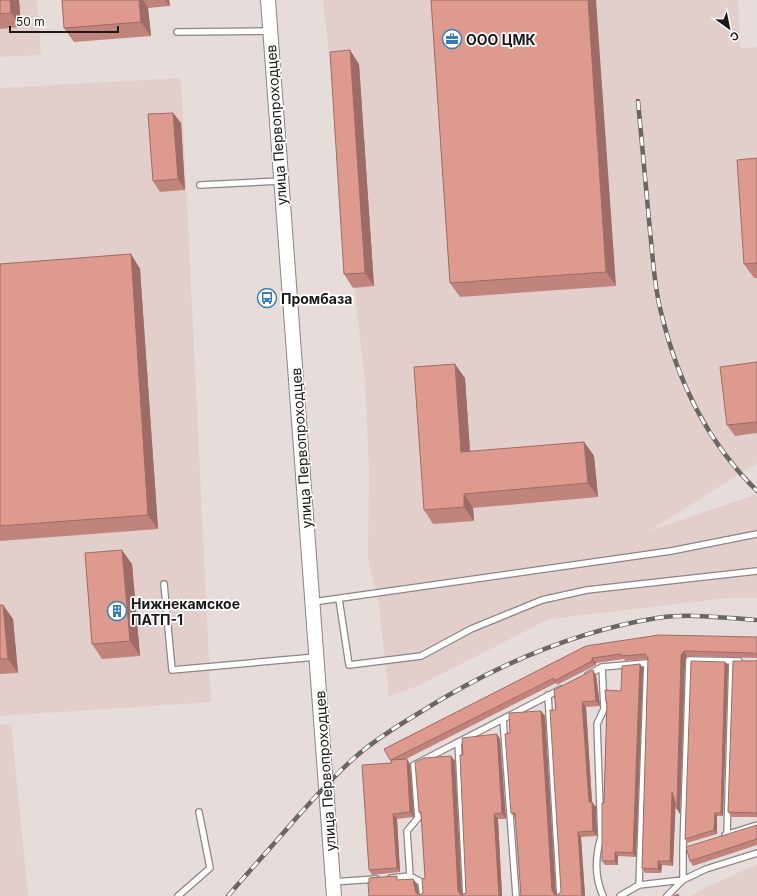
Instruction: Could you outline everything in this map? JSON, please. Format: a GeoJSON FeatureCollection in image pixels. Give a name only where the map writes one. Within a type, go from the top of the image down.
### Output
{"type":"FeatureCollection","features":[{"type":"Feature","properties":{"kind":"street","name":"улица Первопроходцев"},"geometry":{"type":"LineString","coordinates":[[268,0],[280,181],[333,889]]}},
{"type":"Feature","properties":{"kind":"lane"},"geometry":{"type":"LineString","coordinates":[[178,32],[270,31]]}},
{"type":"Feature","properties":{"kind":"lane"},"geometry":{"type":"LineString","coordinates":[[200,185],[280,181]]}},
{"type":"Feature","properties":{"kind":"lane"},"geometry":{"type":"LineString","coordinates":[[312,602],[671,551],[757,534]]}},
{"type":"Feature","properties":{"kind":"lane"},"geometry":{"type":"LineString","coordinates":[[339,599],[349,665],[421,656],[471,630],[542,600],[587,590],[751,570],[757,571]]}},
{"type":"Feature","properties":{"kind":"lane"},"geometry":{"type":"LineString","coordinates":[[164,584],[172,670],[316,657]]}},
{"type":"Feature","properties":{"kind":"lane"},"geometry":{"type":"LineString","coordinates":[[667,896],[682,880],[689,660],[744,661]]}},
{"type":"Feature","properties":{"kind":"lane"},"geometry":{"type":"LineString","coordinates":[[727,834],[732,661]]}},
{"type":"Feature","properties":{"kind":"lane"},"geometry":{"type":"LineString","coordinates":[[582,678],[602,667],[647,663],[639,885]]}},
{"type":"Feature","properties":{"kind":"lane"},"geometry":{"type":"LineString","coordinates":[[602,667],[604,709],[597,724],[601,837],[596,854],[597,883],[603,896]]}},
{"type":"Feature","properties":{"kind":"lane"},"geometry":{"type":"LineString","coordinates":[[410,876],[407,831],[418,818],[414,765],[569,685]]}},
{"type":"Feature","properties":{"kind":"lane"},"geometry":{"type":"LineString","coordinates":[[548,695],[560,896]]}},
{"type":"Feature","properties":{"kind":"lane"},"geometry":{"type":"LineString","coordinates":[[503,719],[516,896]]}},
{"type":"Feature","properties":{"kind":"lane"},"geometry":{"type":"LineString","coordinates":[[458,742],[466,896]]}},
{"type":"Feature","properties":{"kind":"lane"},"geometry":{"type":"LineString","coordinates":[[178,896],[210,868],[198,812]]}},
{"type":"Feature","properties":{"kind":"lane"},"geometry":{"type":"LineString","coordinates":[[720,836],[757,825]]}},
{"type":"Feature","properties":{"kind":"lane"},"geometry":{"type":"LineString","coordinates":[[682,849],[690,846]]}},
{"type":"Feature","properties":{"kind":"lane"},"geometry":{"type":"LineString","coordinates":[[620,896],[639,885],[682,880],[706,869],[757,853]]}},
{"type":"Feature","properties":{"kind":"lane"},"geometry":{"type":"LineString","coordinates":[[387,878],[410,876],[421,882],[422,896]]}},
{"type":"Feature","properties":{"kind":"lane"},"geometry":{"type":"LineString","coordinates":[[333,889],[379,879]]}},
{"type":"Feature","properties":{"kind":"shaded area"},"geometry":{"type":"Polygon","coordinates":[[[0,0],[37,0],[41,55],[0,57],[0,0]]]}},
{"type":"Feature","properties":{"kind":"shaded area"},"geometry":{"type":"Polygon","coordinates":[[[323,0],[738,0],[740,48],[757,47],[757,463],[649,531],[757,494],[757,598],[728,598],[549,619],[418,686],[389,696],[379,606],[368,557],[369,469],[365,383],[323,0]]]}},
{"type":"Feature","properties":{"kind":"shaded area"},"geometry":{"type":"Polygon","coordinates":[[[181,78],[211,702],[0,716],[0,88],[181,78]]]}},
{"type":"Feature","properties":{"kind":"shaded area"},"geometry":{"type":"Polygon","coordinates":[[[11,724],[28,896],[0,896],[0,725],[11,724]]]}},
{"type":"Feature","properties":{"kind":"shaded area"},"geometry":{"type":"Polygon","coordinates":[[[757,864],[757,896],[691,896],[703,889],[757,864]]]}},
{"type":"Feature","properties":{"kind":"building"},"geometry":{"type":"Polygon","coordinates":[[[0,0],[10,0],[11,13],[0,14],[0,0]]]}},
{"type":"Feature","properties":{"kind":"building"},"geometry":{"type":"Polygon","coordinates":[[[62,0],[139,0],[141,22],[64,28],[62,0]]]}},
{"type":"Feature","properties":{"kind":"building"},"geometry":{"type":"Polygon","coordinates":[[[431,0],[588,0],[606,272],[450,283],[431,0]]]}},
{"type":"Feature","properties":{"kind":"building"},"geometry":{"type":"Polygon","coordinates":[[[350,50],[365,273],[344,274],[330,52],[350,50]]]}},
{"type":"Feature","properties":{"kind":"building"},"geometry":{"type":"Polygon","coordinates":[[[173,113],[178,179],[153,181],[148,114],[173,113]]]}},
{"type":"Feature","properties":{"kind":"building"},"geometry":{"type":"Polygon","coordinates":[[[757,158],[757,263],[744,264],[737,160],[757,158]]]}},
{"type":"Feature","properties":{"kind":"building"},"geometry":{"type":"Polygon","coordinates":[[[131,254],[148,515],[0,526],[0,264],[131,254]]]}},
{"type":"Feature","properties":{"kind":"building"},"geometry":{"type":"Polygon","coordinates":[[[757,362],[757,422],[727,425],[720,367],[757,362]]]}},
{"type":"Feature","properties":{"kind":"building"},"geometry":{"type":"Polygon","coordinates":[[[455,364],[461,452],[584,442],[588,483],[464,494],[464,507],[424,510],[414,367],[455,364]]]}},
{"type":"Feature","properties":{"kind":"building","name":"Нижнекамское ПАТП-1"},"geometry":{"type":"Polygon","coordinates":[[[122,550],[130,641],[92,644],[85,553],[122,550]]]}},
{"type":"Feature","properties":{"kind":"building"},"geometry":{"type":"Polygon","coordinates":[[[0,605],[3,605],[8,659],[0,659],[0,605]]]}},
{"type":"Feature","properties":{"kind":"building"},"geometry":{"type":"Polygon","coordinates":[[[659,635],[757,637],[757,655],[754,653],[684,651],[681,655],[677,809],[672,792],[670,861],[658,861],[658,869],[642,868],[648,658],[645,654],[621,656],[621,654],[592,658],[592,661],[554,681],[554,678],[391,760],[407,759],[410,812],[393,814],[397,868],[369,870],[362,765],[392,763],[384,749],[586,646],[659,635]]]}},
{"type":"Feature","properties":{"kind":"building"},"geometry":{"type":"Polygon","coordinates":[[[757,660],[757,813],[728,812],[733,661],[757,660]]]}},
{"type":"Feature","properties":{"kind":"building"},"geometry":{"type":"Polygon","coordinates":[[[691,661],[725,662],[721,813],[715,813],[714,830],[685,839],[691,661]]]}},
{"type":"Feature","properties":{"kind":"building"},"geometry":{"type":"Polygon","coordinates":[[[640,664],[633,853],[615,852],[615,861],[602,861],[602,803],[604,803],[607,702],[605,690],[621,691],[622,666],[640,664]]]}},
{"type":"Feature","properties":{"kind":"building"},"geometry":{"type":"Polygon","coordinates":[[[593,670],[596,701],[582,702],[589,802],[592,802],[593,831],[578,832],[582,896],[521,896],[515,813],[511,813],[505,734],[510,733],[509,713],[541,711],[552,891],[555,895],[559,894],[561,891],[550,710],[556,710],[554,690],[593,670]]]}},
{"type":"Feature","properties":{"kind":"building"},"geometry":{"type":"Polygon","coordinates":[[[497,734],[502,813],[494,814],[499,896],[369,896],[369,878],[397,876],[397,880],[413,879],[416,893],[420,895],[423,893],[422,879],[425,878],[421,812],[419,812],[415,762],[424,758],[451,756],[458,891],[461,895],[466,893],[460,755],[463,755],[462,738],[497,734]]]}},
{"type":"Feature","properties":{"kind":"building"},"geometry":{"type":"Polygon","coordinates":[[[757,825],[757,839],[690,861],[686,847],[757,825]]]}},
{"type":"Feature","properties":{"kind":"railway"},"geometry":{"type":"LineString","coordinates":[[638,101],[655,282],[668,337],[685,386],[696,409],[723,452],[757,491]]}},
{"type":"Feature","properties":{"kind":"railway"},"geometry":{"type":"LineString","coordinates":[[228,896],[298,816],[336,775],[360,753],[396,727],[475,681],[504,666],[563,642],[625,624],[657,618],[681,616],[707,616],[757,620]]}},
{"type":"Feature","properties":{"kind":"place","name":"ООО ЦМК"},"geometry":{"type":"Point","coordinates":[452,39]}},
{"type":"Feature","properties":{"kind":"place","name":"Промбаза"},"geometry":{"type":"Point","coordinates":[267,298]}},
{"type":"Feature","properties":{"kind":"place","name":"Нижнекамское ПАТП-1"},"geometry":{"type":"Point","coordinates":[117,611]}}]}
